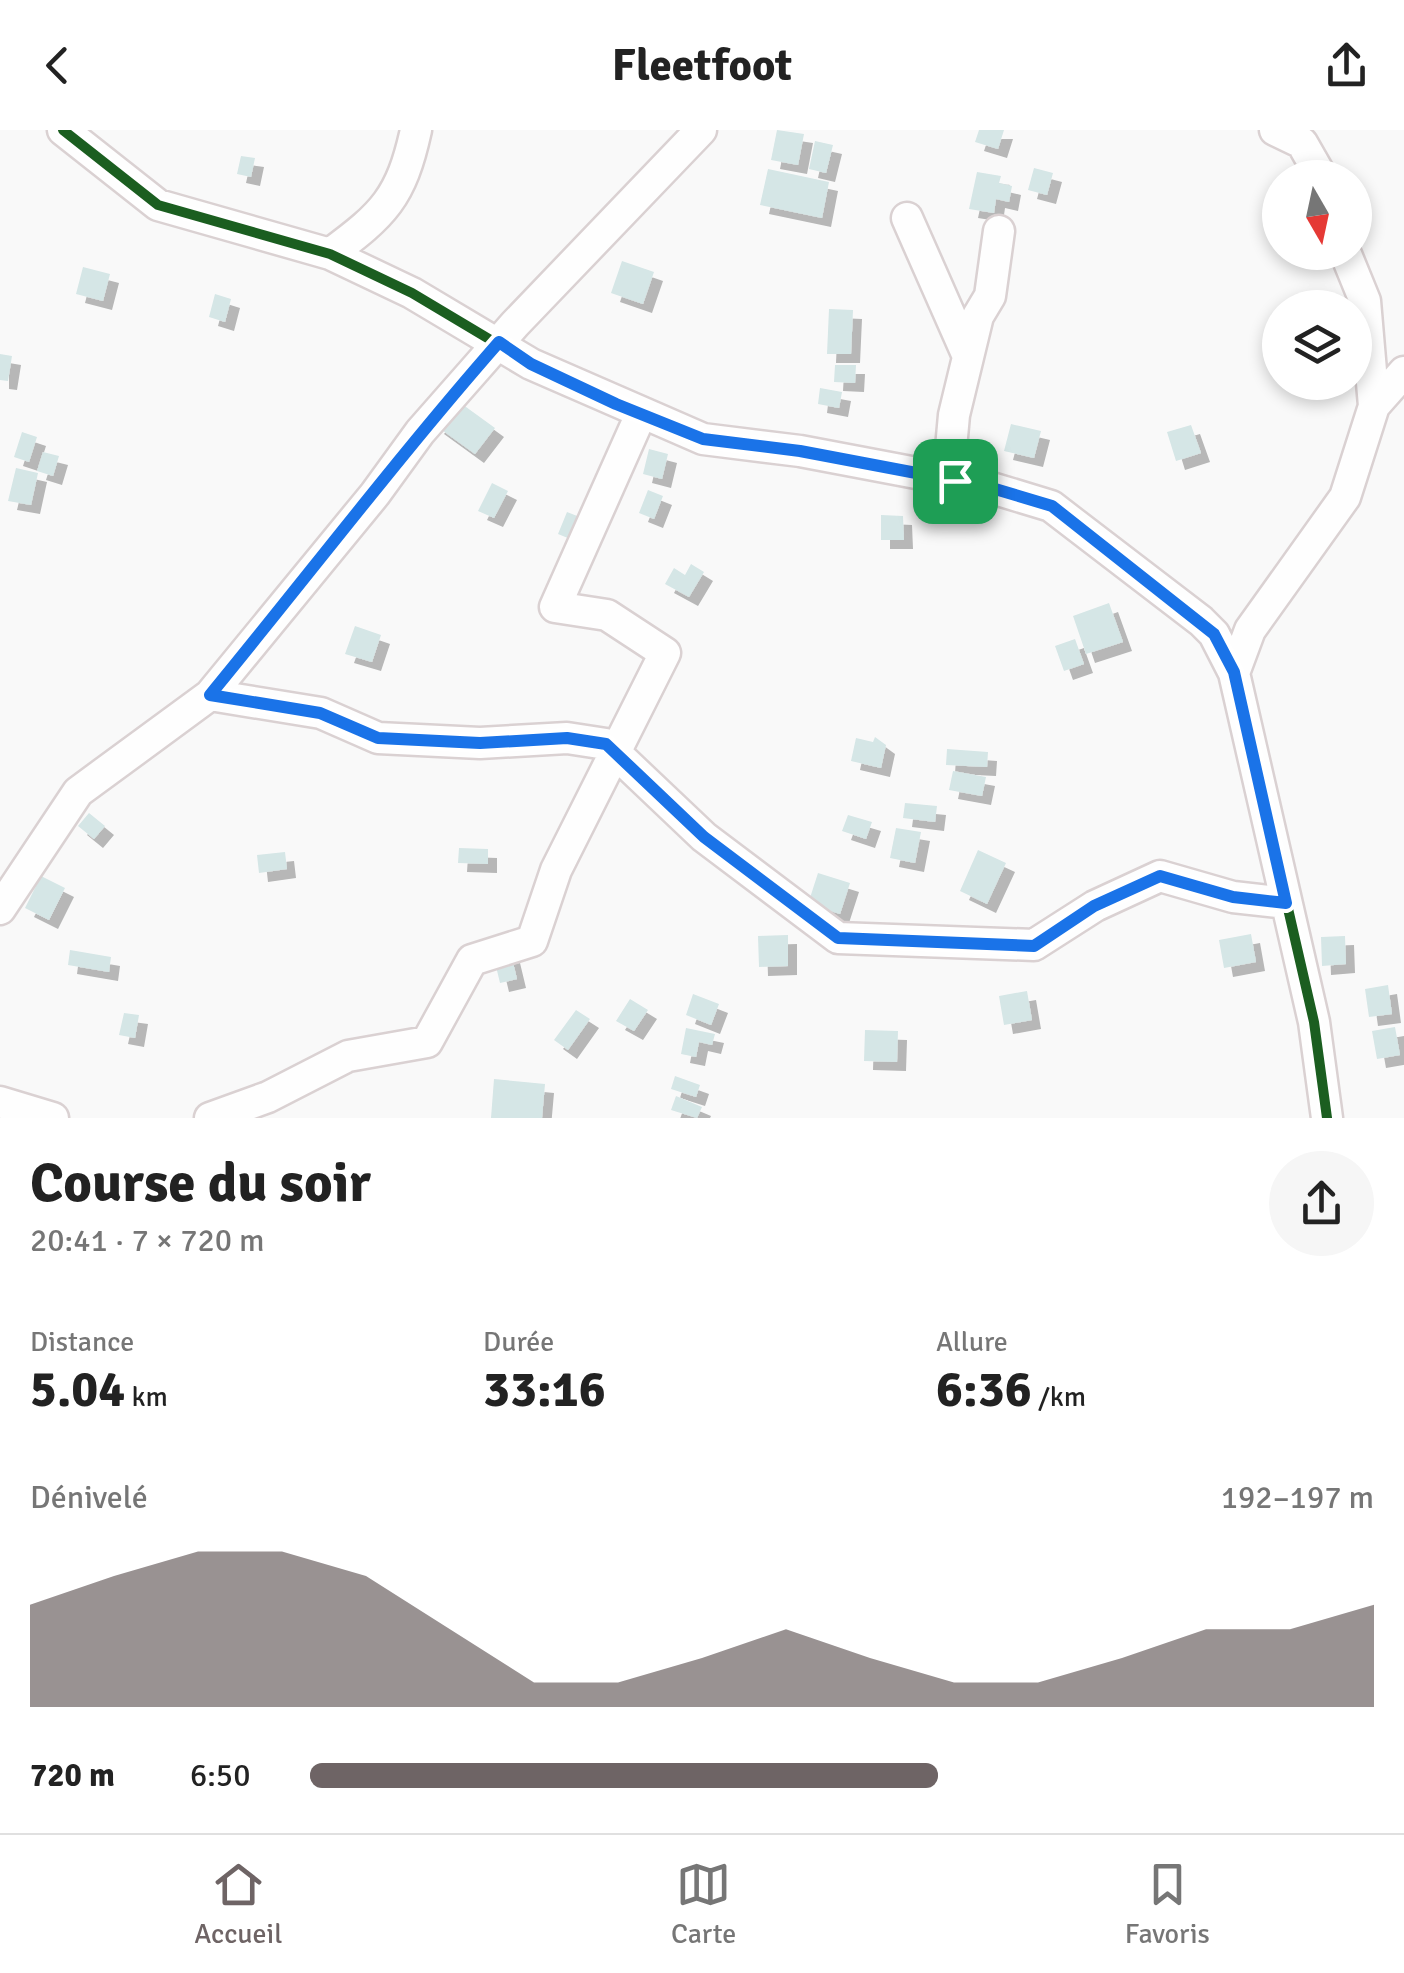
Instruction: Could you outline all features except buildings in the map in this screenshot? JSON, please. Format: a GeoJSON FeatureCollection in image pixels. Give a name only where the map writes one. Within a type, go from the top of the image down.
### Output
{"type":"FeatureCollection","features":[{"type":"Feature","properties":{"kind":"street"},"geometry":{"type":"LineString","coordinates":[[63,130],[158,205],[330,254],[499,342],[531,364],[703,439],[800,451],[955,481],[1052,506],[1201,621],[1214,634],[1234,672],[1314,1022],[1327,1118]]}},
{"type":"Feature","properties":{"kind":"street"},"geometry":{"type":"LineString","coordinates":[[330,254],[380,218],[407,171],[416,130]]}},
{"type":"Feature","properties":{"kind":"street"},"geometry":{"type":"LineString","coordinates":[[0,909],[78,792],[210,695],[376,494],[420,432],[499,342],[700,130]]}},
{"type":"Feature","properties":{"kind":"street"},"geometry":{"type":"LineString","coordinates":[[1275,130],[1302,143],[1312,160]]}},
{"type":"Feature","properties":{"kind":"street"},"geometry":{"type":"LineString","coordinates":[[907,218],[967,354]]}},
{"type":"Feature","properties":{"kind":"street"},"geometry":{"type":"LineString","coordinates":[[955,481],[950,459],[954,416],[978,316],[990,296],[999,231]]}},
{"type":"Feature","properties":{"kind":"street"},"geometry":{"type":"LineString","coordinates":[[1234,672],[1250,630],[1345,496],[1374,406],[1364,301],[1353,270]]}},
{"type":"Feature","properties":{"kind":"street"},"geometry":{"type":"LineString","coordinates":[[1374,406],[1404,372]]}},
{"type":"Feature","properties":{"kind":"street"},"geometry":{"type":"LineString","coordinates":[[210,1118],[268,1097],[348,1056],[427,1042],[472,960],[532,942],[556,870],[616,754],[642,692],[665,653],[607,615],[555,607],[641,414]]}},
{"type":"Feature","properties":{"kind":"street"},"geometry":{"type":"LineString","coordinates":[[210,695],[320,713],[378,738],[480,743],[567,738],[606,744],[704,837],[838,938],[1034,946],[1094,906],[1160,876],[1233,897],[1286,903]]}},
{"type":"Feature","properties":{"kind":"street"},"geometry":{"type":"LineString","coordinates":[[0,1102],[54,1118]]}},
{"type":"Feature","properties":{"kind":"cycle path"},"geometry":{"type":"LineString","coordinates":[[63,130],[158,205],[330,254],[412,293],[531,364],[703,439],[800,451],[985,486],[1051,506],[1201,621],[1214,634],[1234,673],[1314,1022],[1327,1118]]}},
{"type":"Feature","properties":{"kind":"cycle path"},"geometry":{"type":"LineString","coordinates":[[210,695],[321,713],[378,738],[480,743],[567,738],[606,744],[704,837],[838,938],[1034,945],[1095,906],[1160,876],[1233,897],[1286,903]]}},
{"type":"Feature","properties":{"kind":"route"},"geometry":{"type":"LineString","coordinates":[[499,342],[531,364],[703,439],[800,451],[955,481],[1052,506],[1214,634],[1234,672],[1286,903],[1233,897],[1160,876],[1094,906],[1034,946],[838,938],[704,837],[606,744],[567,738],[480,743],[378,738],[320,713],[210,695],[376,494],[420,432],[499,342]]}}]}
